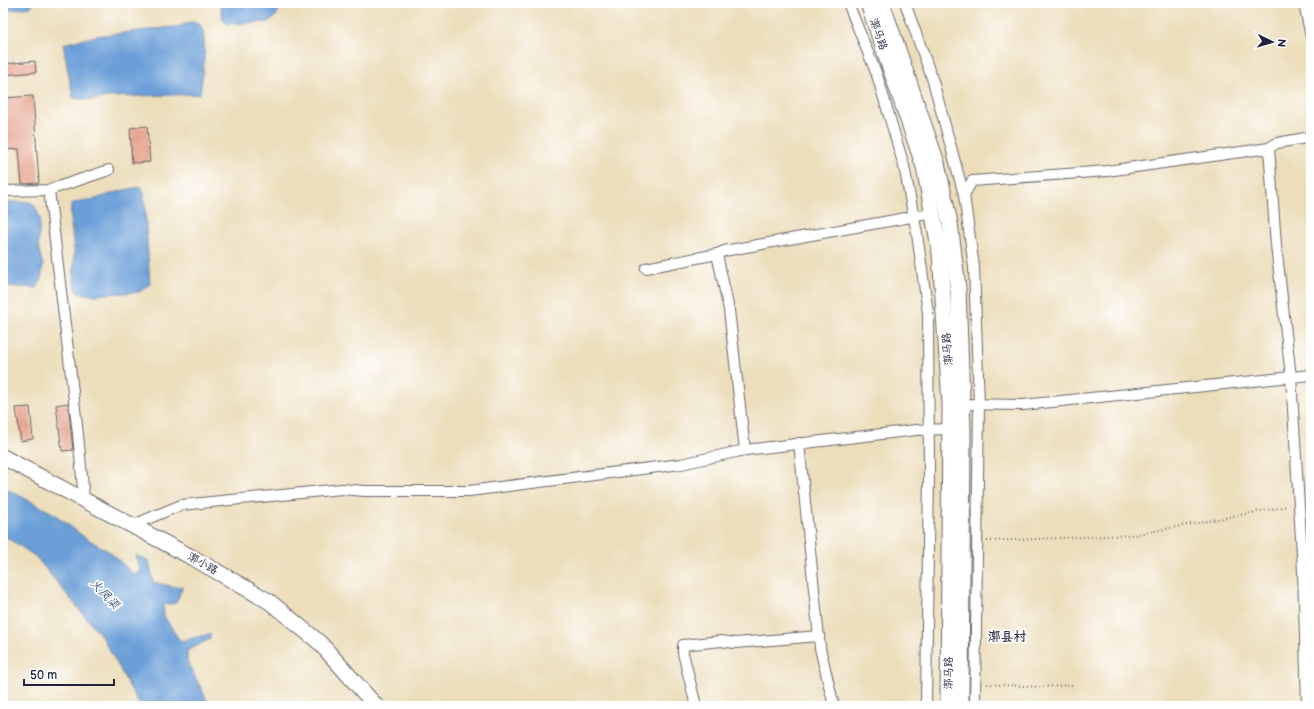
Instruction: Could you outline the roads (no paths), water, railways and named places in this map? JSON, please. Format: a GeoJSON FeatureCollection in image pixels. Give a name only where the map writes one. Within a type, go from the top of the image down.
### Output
{"type":"FeatureCollection","features":[{"type":"Feature","properties":{"kind":"main road","name":"漷马路"},"geometry":{"type":"LineString","coordinates":[[868,3],[924,167],[933,213],[957,404],[950,430],[948,706]]}},
{"type":"Feature","properties":{"kind":"main road","name":"漷马路"},"geometry":{"type":"LineString","coordinates":[[882,3],[937,163],[950,223],[958,288],[957,404],[961,706]]}},
{"type":"Feature","properties":{"kind":"main road","name":"漷小路"},"geometry":{"type":"LineString","coordinates":[[3,457],[133,525],[234,580],[270,602],[320,643],[339,662],[376,706]]}},
{"type":"Feature","properties":{"kind":"street"},"geometry":{"type":"LineString","coordinates":[[848,3],[877,75],[904,166],[914,216],[928,313],[929,430],[926,706]]}},
{"type":"Feature","properties":{"kind":"street"},"geometry":{"type":"LineString","coordinates":[[905,3],[933,81],[964,195],[974,267],[979,404],[975,706]]}},
{"type":"Feature","properties":{"kind":"street"},"geometry":{"type":"LineString","coordinates":[[1304,3],[1311,37]]}},
{"type":"Feature","properties":{"kind":"street"},"geometry":{"type":"LineString","coordinates":[[964,195],[972,181],[1107,172],[1269,148],[1277,143],[1311,137]]}},
{"type":"Feature","properties":{"kind":"street"},"geometry":{"type":"LineString","coordinates":[[1269,148],[1276,245],[1291,377],[1303,570],[1307,706]]}},
{"type":"Feature","properties":{"kind":"street"},"geometry":{"type":"LineString","coordinates":[[3,191],[48,190],[108,170]]}},
{"type":"Feature","properties":{"kind":"street"},"geometry":{"type":"LineString","coordinates":[[48,190],[78,434],[84,500]]}},
{"type":"Feature","properties":{"kind":"street"},"geometry":{"type":"LineString","coordinates":[[646,268],[717,254],[724,251],[933,213]]}},
{"type":"Feature","properties":{"kind":"street"},"geometry":{"type":"LineString","coordinates":[[717,254],[729,310],[745,450]]}},
{"type":"Feature","properties":{"kind":"street"},"geometry":{"type":"LineString","coordinates":[[957,404],[1023,405],[1311,375]]}},
{"type":"Feature","properties":{"kind":"street"},"geometry":{"type":"LineString","coordinates":[[133,525],[181,505],[342,489],[364,491],[469,491],[680,464],[745,450],[800,443],[929,430],[950,430]]}},
{"type":"Feature","properties":{"kind":"street"},"geometry":{"type":"LineString","coordinates":[[800,443],[819,636],[834,706]]}},
{"type":"Feature","properties":{"kind":"street"},"geometry":{"type":"LineString","coordinates":[[696,706],[683,653],[683,645],[721,641],[741,642],[819,636]]}},
{"type":"Feature","properties":{"kind":"water"},"geometry":{"type":"Polygon","coordinates":[[[3,3],[34,3],[31,7],[3,11],[3,3]]]}},
{"type":"Feature","properties":{"kind":"water"},"geometry":{"type":"Polygon","coordinates":[[[220,3],[282,3],[276,16],[269,22],[227,24],[223,19],[220,3]]]}},
{"type":"Feature","properties":{"kind":"water"},"geometry":{"type":"Polygon","coordinates":[[[189,22],[198,23],[203,31],[204,58],[200,94],[108,97],[91,100],[73,98],[63,44],[96,36],[181,26],[189,22]]]}},
{"type":"Feature","properties":{"kind":"water"},"geometry":{"type":"Polygon","coordinates":[[[141,187],[144,193],[150,285],[139,292],[94,295],[78,293],[74,277],[71,205],[80,201],[95,199],[123,190],[141,187]]]}},
{"type":"Feature","properties":{"kind":"water"},"geometry":{"type":"Polygon","coordinates":[[[3,202],[30,202],[35,206],[40,218],[38,246],[43,265],[41,281],[37,288],[3,286],[3,202]]]}},
{"type":"Feature","properties":{"kind":"water","name":"火凤渠"},"geometry":{"type":"Polygon","coordinates":[[[3,487],[53,513],[84,537],[110,552],[133,574],[141,573],[136,555],[149,561],[153,582],[174,587],[183,586],[176,603],[163,605],[164,616],[180,641],[210,634],[210,639],[187,651],[187,661],[210,706],[140,706],[103,638],[35,556],[3,535],[3,487]]]}},
{"type":"Feature","properties":{"kind":"district","name":"漷县村"},"geometry":{"type":"Point","coordinates":[1007,636]}}]}
